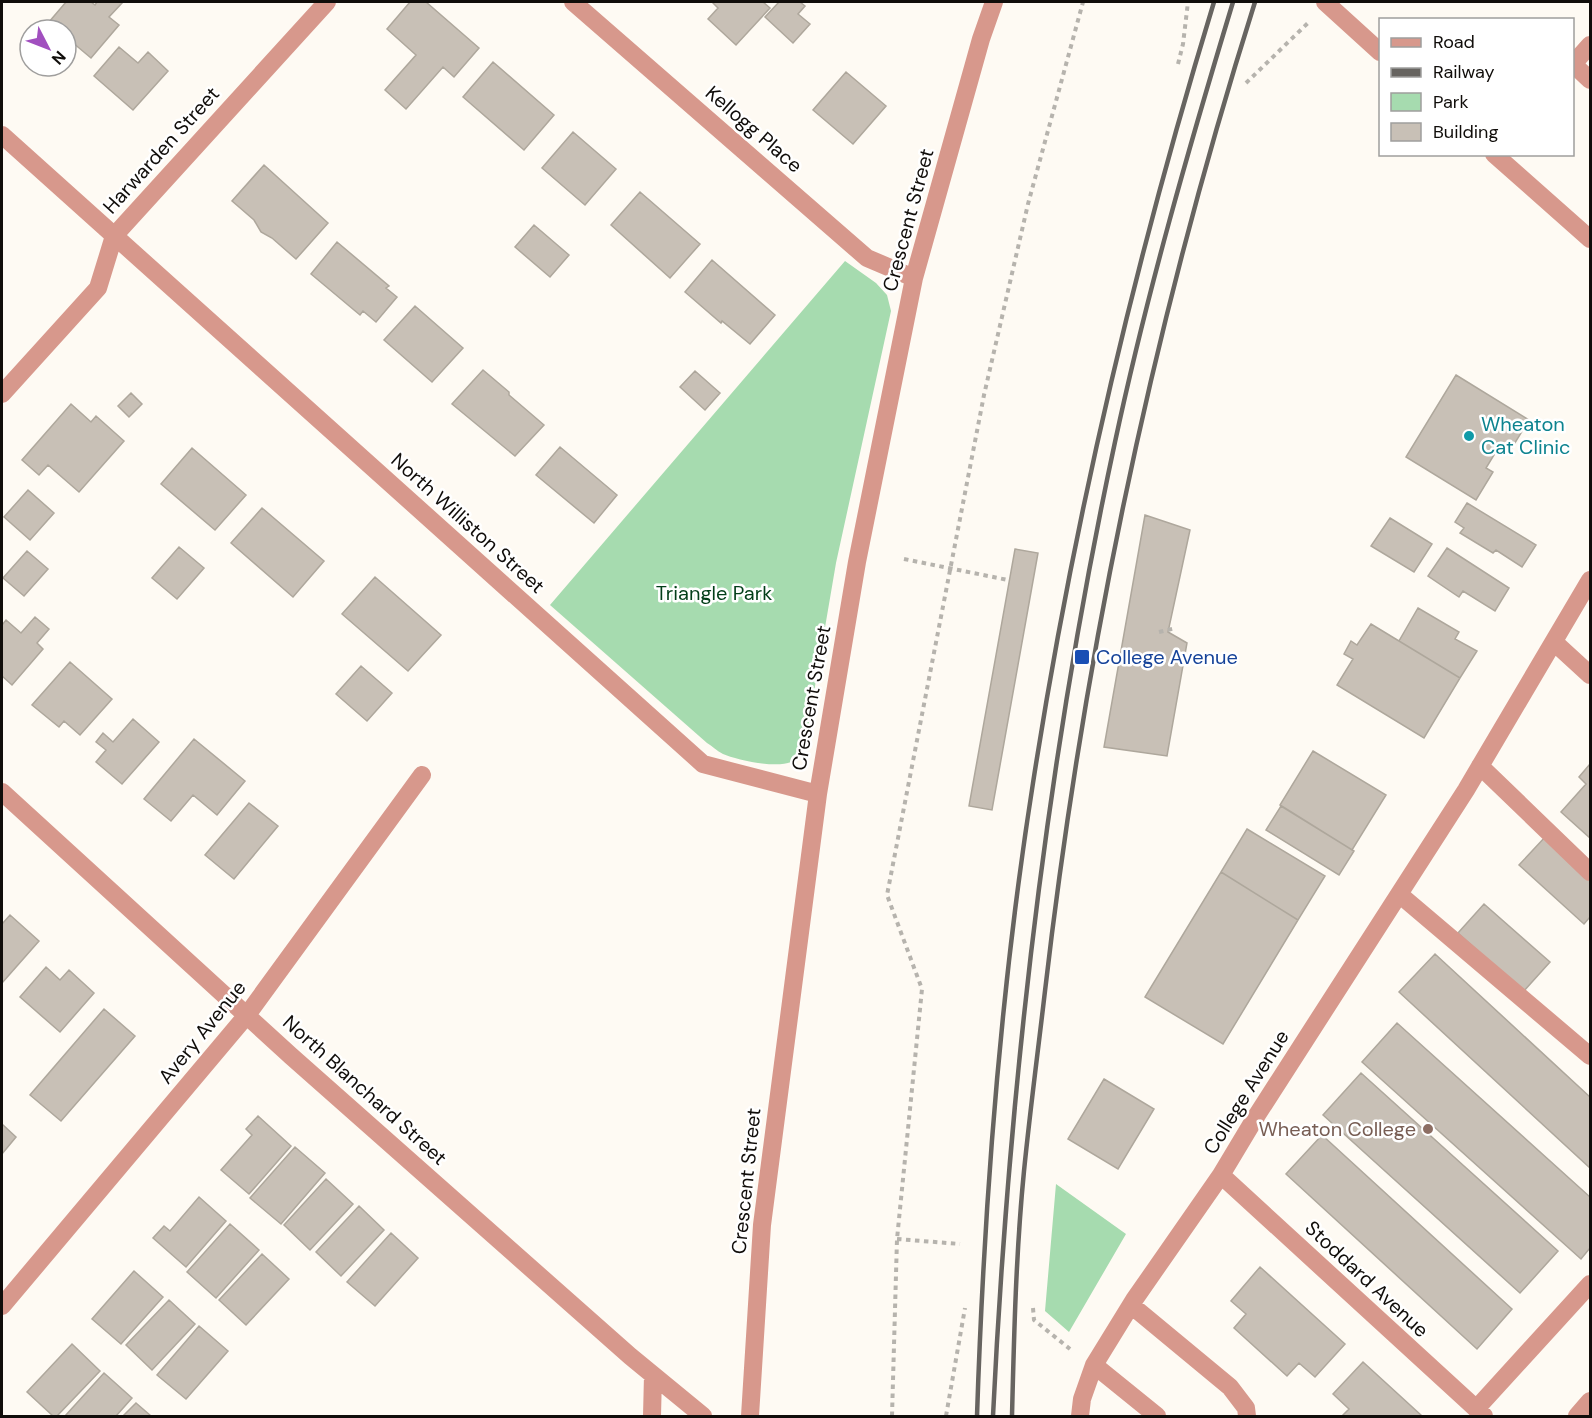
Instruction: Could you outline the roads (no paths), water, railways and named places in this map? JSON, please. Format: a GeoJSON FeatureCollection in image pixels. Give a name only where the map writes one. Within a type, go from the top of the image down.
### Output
{"type":"FeatureCollection","features":[{"type":"Feature","properties":{"kind":"street","name":"Harwarden Street"},"geometry":{"type":"LineString","coordinates":[[2,394],[98,288],[114,236],[327,2]]}},
{"type":"Feature","properties":{"kind":"street","name":"Kellogg Place"},"geometry":{"type":"LineString","coordinates":[[573,2],[867,258],[914,278]]}},
{"type":"Feature","properties":{"kind":"street","name":"Crescent Street"},"geometry":{"type":"LineString","coordinates":[[750,1416],[762,1225],[818,794],[857,562],[914,278],[981,39],[994,2]]}},
{"type":"Feature","properties":{"kind":"street"},"geometry":{"type":"LineString","coordinates":[[1325,2],[1379,51]]}},
{"type":"Feature","properties":{"kind":"street"},"geometry":{"type":"LineString","coordinates":[[1574,63],[1590,45]]}},
{"type":"Feature","properties":{"kind":"street"},"geometry":{"type":"LineString","coordinates":[[1574,65],[1590,80]]}},
{"type":"Feature","properties":{"kind":"street","name":"North Williston Street"},"geometry":{"type":"LineString","coordinates":[[2,135],[702,764],[818,794]]}},
{"type":"Feature","properties":{"kind":"street"},"geometry":{"type":"LineString","coordinates":[[1496,156],[1590,239]]}},
{"type":"Feature","properties":{"kind":"street","name":"College Avenue"},"geometry":{"type":"LineString","coordinates":[[1080,1416],[1082,1398],[1094,1365],[1131,1305],[1221,1175],[1480,766],[1590,580]]}},
{"type":"Feature","properties":{"kind":"street"},"geometry":{"type":"LineString","coordinates":[[1554,642],[1590,675]]}},
{"type":"Feature","properties":{"kind":"street"},"geometry":{"type":"LineString","coordinates":[[1480,766],[1590,872]]}},
{"type":"Feature","properties":{"kind":"street","name":"Avery Avenue"},"geometry":{"type":"LineString","coordinates":[[2,1306],[247,1015],[422,776]]}},
{"type":"Feature","properties":{"kind":"street","name":"North Blanchard Street"},"geometry":{"type":"LineString","coordinates":[[2,792],[309,1072],[653,1375],[703,1416]]}},
{"type":"Feature","properties":{"kind":"street"},"geometry":{"type":"LineString","coordinates":[[1399,894],[1590,1056]]}},
{"type":"Feature","properties":{"kind":"street","name":"Stoddard Avenue"},"geometry":{"type":"LineString","coordinates":[[1221,1175],[1480,1413]]}},
{"type":"Feature","properties":{"kind":"street"},"geometry":{"type":"LineString","coordinates":[[1480,1413],[1590,1284]]}},
{"type":"Feature","properties":{"kind":"street"},"geometry":{"type":"LineString","coordinates":[[1131,1305],[1230,1387],[1246,1408],[1247,1416]]}},
{"type":"Feature","properties":{"kind":"street"},"geometry":{"type":"LineString","coordinates":[[1094,1365],[1157,1416]]}},
{"type":"Feature","properties":{"kind":"street"},"geometry":{"type":"LineString","coordinates":[[652,1416],[653,1375]]}},
{"type":"Feature","properties":{"kind":"street"},"geometry":{"type":"LineString","coordinates":[[1576,1416],[1590,1401]]}},
{"type":"Feature","properties":{"kind":"railway"},"geometry":{"type":"LineString","coordinates":[[977,1416],[984,1257],[995,1099],[1021,862],[1049,684],[1088,487],[1133,292],[1214,2]]}},
{"type":"Feature","properties":{"kind":"railway"},"geometry":{"type":"LineString","coordinates":[[993,1416],[1000,1293],[1020,1048],[1050,805],[1069,683],[1115,442],[1141,331],[1185,166],[1233,2]]}},
{"type":"Feature","properties":{"kind":"railway"},"geometry":{"type":"LineString","coordinates":[[1012,1416],[1017,1263],[1024,1171],[1061,865],[1080,740],[1126,491],[1154,368],[1218,123],[1255,2]]}},
{"type":"Feature","properties":{"kind":"place","name":"Wheaton Cat Clinic"},"geometry":{"type":"Point","coordinates":[1469,436]}},
{"type":"Feature","properties":{"kind":"place","name":"College Avenue"},"geometry":{"type":"Point","coordinates":[1082,657]}},
{"type":"Feature","properties":{"kind":"place","name":"Wheaton College"},"geometry":{"type":"Point","coordinates":[1428,1129]}},
{"type":"Feature","properties":{"kind":"park label","name":"Triangle Park"},"geometry":{"type":"Point","coordinates":[714,593]}}]}
